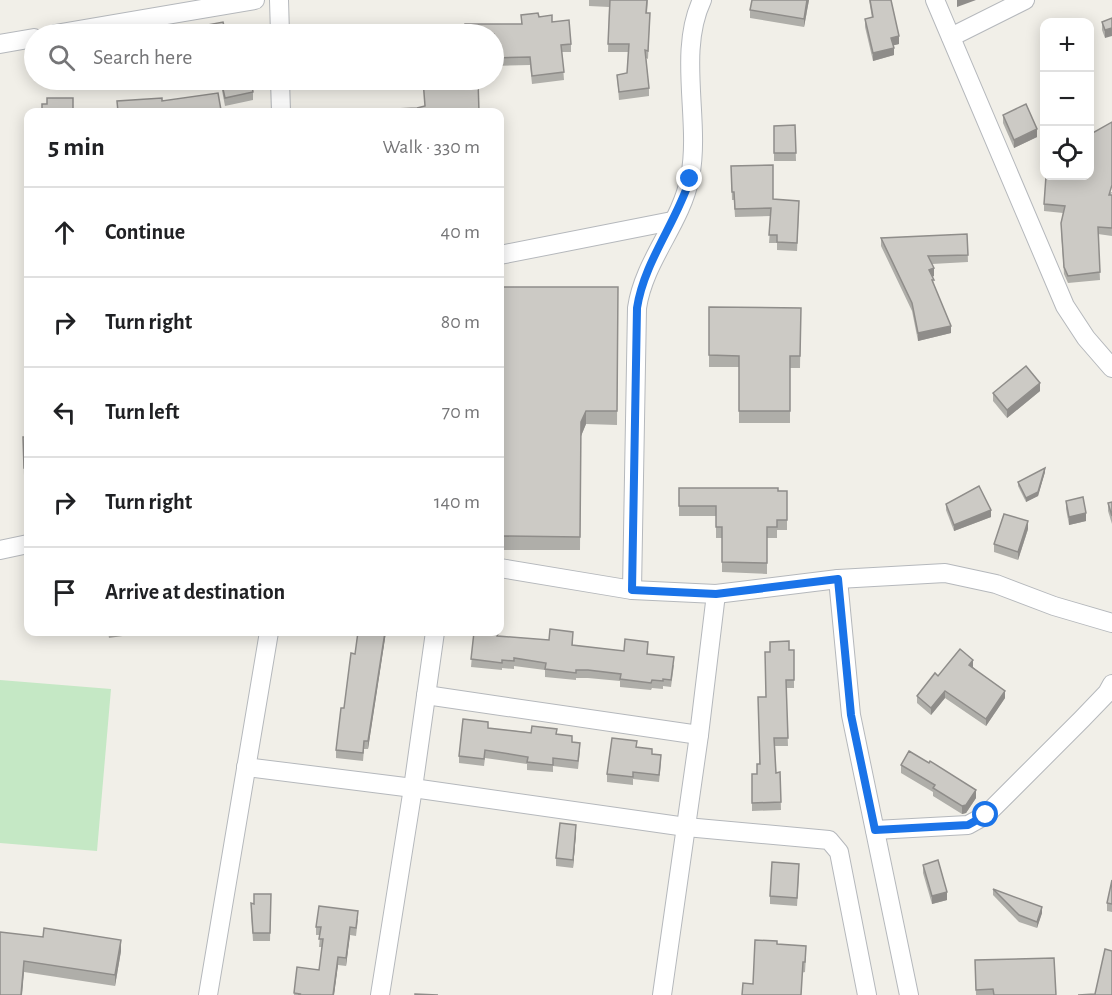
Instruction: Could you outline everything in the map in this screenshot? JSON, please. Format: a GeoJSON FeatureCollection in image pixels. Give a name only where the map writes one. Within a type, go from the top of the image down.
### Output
{"type":"FeatureCollection","features":[{"type":"Feature","properties":{"kind":"street"},"geometry":{"type":"LineString","coordinates":[[114,24],[255,0]]}},
{"type":"Feature","properties":{"kind":"street"},"geometry":{"type":"LineString","coordinates":[[279,0],[280,24]]}},
{"type":"Feature","properties":{"kind":"street"},"geometry":{"type":"LineString","coordinates":[[632,590],[637,308],[644,281],[682,202],[690,179],[693,158],[692,35],[697,9],[702,0]]}},
{"type":"Feature","properties":{"kind":"street"},"geometry":{"type":"LineString","coordinates":[[935,0],[1065,306],[1086,338],[1112,369]]}},
{"type":"Feature","properties":{"kind":"street"},"geometry":{"type":"LineString","coordinates":[[951,37],[1025,0]]}},
{"type":"Feature","properties":{"kind":"street"},"geometry":{"type":"LineString","coordinates":[[0,44],[24,40]]}},
{"type":"Feature","properties":{"kind":"street"},"geometry":{"type":"LineString","coordinates":[[280,90],[281,108]]}},
{"type":"Feature","properties":{"kind":"street"},"geometry":{"type":"LineString","coordinates":[[504,254],[672,221]]}},
{"type":"Feature","properties":{"kind":"street"},"geometry":{"type":"LineString","coordinates":[[0,550],[24,545]]}},
{"type":"Feature","properties":{"kind":"street"},"geometry":{"type":"LineString","coordinates":[[504,569],[632,590],[716,594],[838,579],[945,573],[996,584],[1054,606],[1112,623]]}},
{"type":"Feature","properties":{"kind":"street"},"geometry":{"type":"LineString","coordinates":[[838,579],[851,715],[909,995]]}},
{"type":"Feature","properties":{"kind":"street"},"geometry":{"type":"LineString","coordinates":[[662,995],[699,735],[716,594]]}},
{"type":"Feature","properties":{"kind":"street"},"geometry":{"type":"LineString","coordinates":[[208,995],[268,636]]}},
{"type":"Feature","properties":{"kind":"street"},"geometry":{"type":"LineString","coordinates":[[380,995],[434,636]]}},
{"type":"Feature","properties":{"kind":"street"},"geometry":{"type":"LineString","coordinates":[[875,830],[968,825],[986,815],[1082,719],[1107,693],[1112,684]]}},
{"type":"Feature","properties":{"kind":"street"},"geometry":{"type":"LineString","coordinates":[[426,694],[699,735]]}},
{"type":"Feature","properties":{"kind":"street"},"geometry":{"type":"LineString","coordinates":[[246,767],[686,827],[824,838],[834,844],[839,852],[867,995]]}},
{"type":"Feature","properties":{"kind":"green space"},"geometry":{"type":"Polygon","coordinates":[[[0,680],[111,689],[97,851],[0,843],[0,680]]]}},
{"type":"Feature","properties":{"kind":"building"},"geometry":{"type":"Polygon","coordinates":[[[610,0],[647,0],[646,13],[650,13],[648,51],[645,50],[649,88],[619,92],[617,75],[627,73],[629,44],[608,44],[610,0]]]}},
{"type":"Feature","properties":{"kind":"building"},"geometry":{"type":"Polygon","coordinates":[[[752,0],[807,0],[804,19],[750,10],[752,0]]]}},
{"type":"Feature","properties":{"kind":"building"},"geometry":{"type":"Polygon","coordinates":[[[870,0],[891,0],[899,36],[891,38],[894,48],[873,53],[865,19],[873,17],[870,0]]]}},
{"type":"Feature","properties":{"kind":"building"},"geometry":{"type":"Polygon","coordinates":[[[538,13],[539,17],[552,15],[552,22],[569,20],[571,44],[561,45],[564,72],[532,76],[530,57],[504,58],[504,24],[522,24],[521,15],[538,13]]]}},
{"type":"Feature","properties":{"kind":"building"},"geometry":{"type":"Polygon","coordinates":[[[1112,18],[1112,28],[1105,30],[1102,22],[1112,18]]]}},
{"type":"Feature","properties":{"kind":"building"},"geometry":{"type":"Polygon","coordinates":[[[223,90],[253,90],[253,92],[225,98],[223,90]]]}},
{"type":"Feature","properties":{"kind":"building"},"geometry":{"type":"Polygon","coordinates":[[[424,90],[478,90],[479,108],[417,108],[425,106],[424,90]]]}},
{"type":"Feature","properties":{"kind":"building"},"geometry":{"type":"Polygon","coordinates":[[[218,93],[221,108],[118,108],[117,101],[162,98],[162,101],[218,93]]]}},
{"type":"Feature","properties":{"kind":"building"},"geometry":{"type":"Polygon","coordinates":[[[47,98],[73,98],[73,108],[42,108],[42,104],[47,104],[47,98]]]}},
{"type":"Feature","properties":{"kind":"building"},"geometry":{"type":"Polygon","coordinates":[[[1026,104],[1037,129],[1014,140],[1003,115],[1026,104]]]}},
{"type":"Feature","properties":{"kind":"building"},"geometry":{"type":"Polygon","coordinates":[[[1112,122],[1112,185],[1109,195],[1112,195],[1112,228],[1098,227],[1100,272],[1068,276],[1064,267],[1061,223],[1065,206],[1044,204],[1046,180],[1094,180],[1094,132],[1112,122]]]}},
{"type":"Feature","properties":{"kind":"building"},"geometry":{"type":"Polygon","coordinates":[[[795,125],[796,153],[774,153],[774,126],[795,125]]]}},
{"type":"Feature","properties":{"kind":"building"},"geometry":{"type":"Polygon","coordinates":[[[773,165],[773,199],[799,201],[797,243],[777,242],[777,235],[769,235],[771,208],[735,209],[731,166],[773,165]]]}},
{"type":"Feature","properties":{"kind":"building"},"geometry":{"type":"Polygon","coordinates":[[[967,234],[968,255],[928,256],[934,268],[929,270],[934,280],[932,280],[951,326],[918,333],[912,303],[881,238],[967,234]]]}},
{"type":"Feature","properties":{"kind":"building"},"geometry":{"type":"Polygon","coordinates":[[[504,287],[618,287],[617,411],[586,411],[581,422],[580,537],[504,536],[504,287]]]}},
{"type":"Feature","properties":{"kind":"building"},"geometry":{"type":"Polygon","coordinates":[[[709,307],[801,308],[800,356],[790,356],[790,411],[739,411],[739,356],[709,355],[709,307]]]}},
{"type":"Feature","properties":{"kind":"building"},"geometry":{"type":"Polygon","coordinates":[[[1026,366],[1040,383],[1007,410],[993,393],[1026,366]]]}},
{"type":"Feature","properties":{"kind":"building"},"geometry":{"type":"Polygon","coordinates":[[[1045,468],[1038,492],[1026,498],[1018,482],[1045,468]]]}},
{"type":"Feature","properties":{"kind":"building"},"geometry":{"type":"Polygon","coordinates":[[[979,486],[991,510],[954,525],[946,504],[979,486]]]}},
{"type":"Feature","properties":{"kind":"building"},"geometry":{"type":"Polygon","coordinates":[[[679,488],[778,488],[778,491],[787,491],[787,520],[777,520],[777,527],[767,527],[767,563],[722,562],[722,527],[716,527],[716,506],[679,506],[679,488]]]}},
{"type":"Feature","properties":{"kind":"building"},"geometry":{"type":"Polygon","coordinates":[[[1083,497],[1086,513],[1069,517],[1066,501],[1083,497]]]}},
{"type":"Feature","properties":{"kind":"building"},"geometry":{"type":"Polygon","coordinates":[[[1112,502],[1112,516],[1108,503],[1112,502]]]}},
{"type":"Feature","properties":{"kind":"building"},"geometry":{"type":"Polygon","coordinates":[[[1004,514],[1028,521],[1018,552],[994,544],[1004,514]]]}},
{"type":"Feature","properties":{"kind":"building"},"geometry":{"type":"Polygon","coordinates":[[[550,629],[573,632],[572,645],[624,651],[625,639],[648,642],[647,654],[674,657],[671,680],[652,680],[651,683],[620,679],[621,674],[588,670],[576,670],[576,673],[545,669],[546,663],[514,658],[514,661],[502,660],[502,663],[471,659],[474,636],[549,640],[550,629]]]}},
{"type":"Feature","properties":{"kind":"building"},"geometry":{"type":"Polygon","coordinates":[[[357,636],[384,636],[368,741],[364,741],[363,753],[336,750],[351,653],[355,654],[357,636]]]}},
{"type":"Feature","properties":{"kind":"building"},"geometry":{"type":"Polygon","coordinates":[[[789,641],[789,650],[794,650],[794,680],[786,680],[788,738],[774,738],[776,773],[780,772],[781,802],[752,803],[752,774],[757,774],[757,764],[760,764],[758,697],[766,697],[765,652],[770,652],[770,642],[789,641]]]}},
{"type":"Feature","properties":{"kind":"building"},"geometry":{"type":"Polygon","coordinates":[[[960,649],[973,660],[969,665],[1005,691],[986,719],[945,691],[931,708],[917,696],[935,673],[938,676],[960,649]]]}},
{"type":"Feature","properties":{"kind":"building"},"geometry":{"type":"Polygon","coordinates":[[[463,719],[488,722],[488,728],[531,733],[532,726],[557,729],[556,734],[572,736],[572,742],[580,743],[578,761],[553,758],[553,765],[527,762],[528,757],[485,750],[484,759],[459,756],[463,719]]]}},
{"type":"Feature","properties":{"kind":"building"},"geometry":{"type":"Polygon","coordinates":[[[612,738],[637,741],[636,747],[652,749],[652,754],[661,755],[659,775],[633,772],[633,777],[607,774],[612,738]]]}},
{"type":"Feature","properties":{"kind":"building"},"geometry":{"type":"Polygon","coordinates":[[[909,751],[929,763],[930,761],[976,790],[966,805],[962,806],[933,788],[935,785],[901,765],[909,751]]]}},
{"type":"Feature","properties":{"kind":"building"},"geometry":{"type":"Polygon","coordinates":[[[560,823],[576,825],[573,860],[556,858],[560,823]]]}},
{"type":"Feature","properties":{"kind":"building"},"geometry":{"type":"Polygon","coordinates":[[[938,860],[947,892],[932,896],[923,865],[938,860]]]}},
{"type":"Feature","properties":{"kind":"building"},"geometry":{"type":"Polygon","coordinates":[[[772,862],[799,864],[797,898],[770,896],[772,862]]]}},
{"type":"Feature","properties":{"kind":"building"},"geometry":{"type":"Polygon","coordinates":[[[1112,880],[1112,904],[1107,903],[1112,880]]]}},
{"type":"Feature","properties":{"kind":"building"},"geometry":{"type":"Polygon","coordinates":[[[993,889],[1042,907],[1037,922],[1019,915],[993,889]]]}},
{"type":"Feature","properties":{"kind":"building"},"geometry":{"type":"Polygon","coordinates":[[[254,894],[271,894],[270,933],[253,933],[251,903],[254,904],[254,894]]]}},
{"type":"Feature","properties":{"kind":"building"},"geometry":{"type":"Polygon","coordinates":[[[319,906],[358,911],[356,928],[350,927],[346,958],[338,957],[333,995],[299,995],[294,993],[297,967],[319,970],[323,939],[319,939],[321,927],[316,927],[319,906]]]}},
{"type":"Feature","properties":{"kind":"building"},"geometry":{"type":"Polygon","coordinates":[[[44,928],[121,940],[115,975],[24,961],[21,995],[0,995],[0,932],[43,937],[44,928]]]}},
{"type":"Feature","properties":{"kind":"building"},"geometry":{"type":"Polygon","coordinates":[[[755,940],[806,946],[801,995],[742,995],[743,983],[753,984],[755,940]]]}},
{"type":"Feature","properties":{"kind":"building"},"geometry":{"type":"Polygon","coordinates":[[[1105,949],[1112,951],[1112,995],[1078,995],[1095,994],[1105,949]]]}},
{"type":"Feature","properties":{"kind":"building"},"geometry":{"type":"Polygon","coordinates":[[[1054,958],[1056,995],[994,995],[993,989],[976,990],[975,960],[1054,958]]]}},
{"type":"Feature","properties":{"kind":"route"},"geometry":{"type":"LineString","coordinates":[[690,179],[682,202],[654,255],[639,295],[637,308],[632,590],[716,594],[838,579],[851,715],[875,830],[968,825],[986,815]]}}]}
